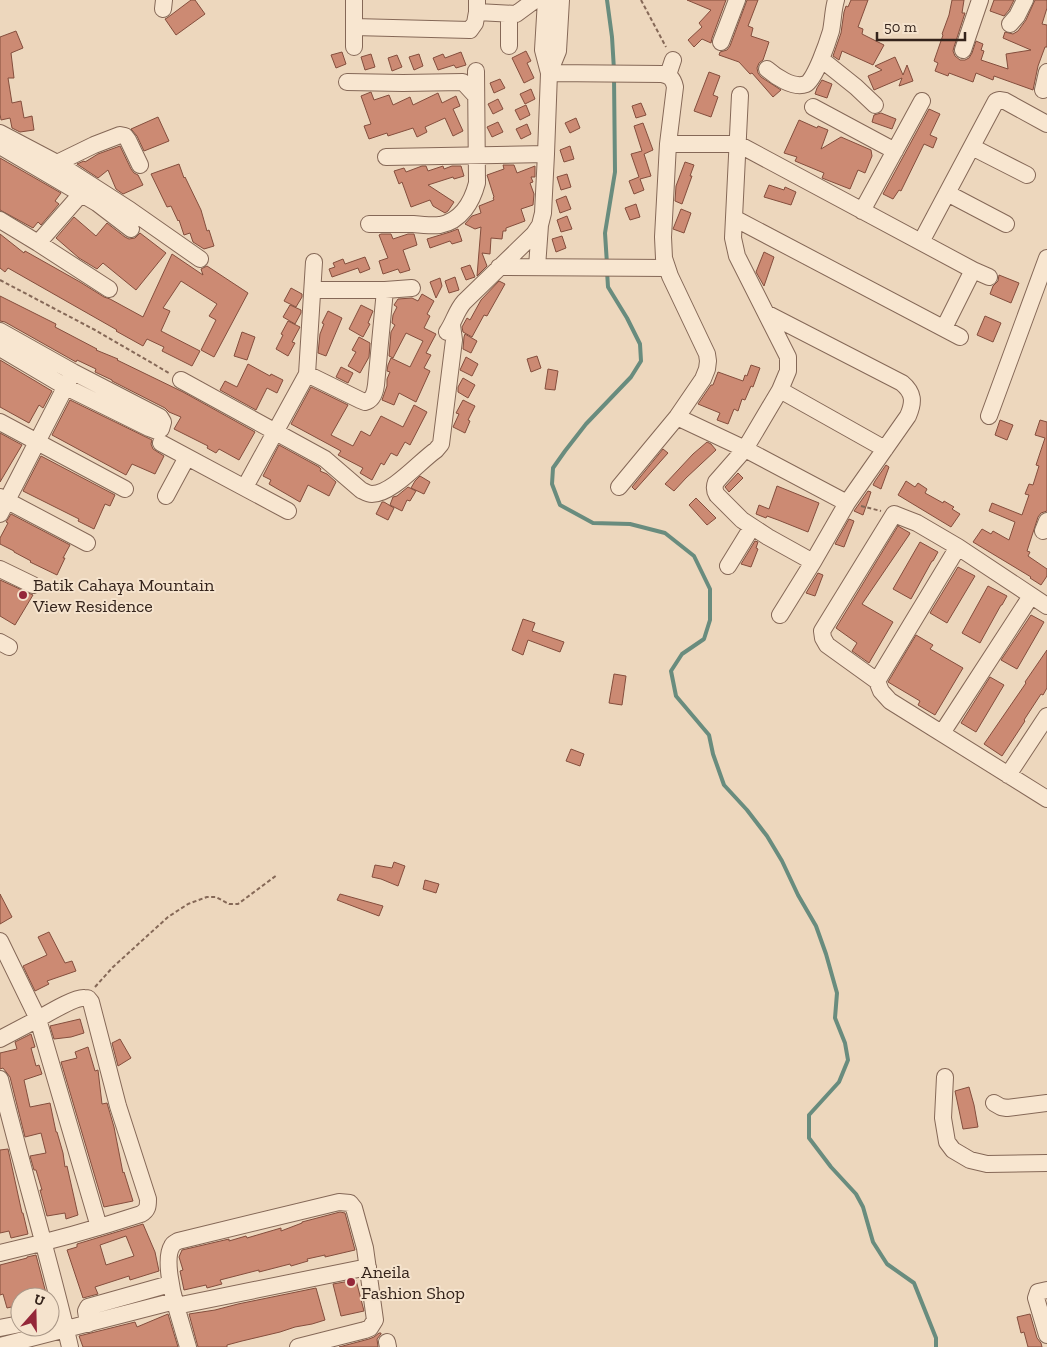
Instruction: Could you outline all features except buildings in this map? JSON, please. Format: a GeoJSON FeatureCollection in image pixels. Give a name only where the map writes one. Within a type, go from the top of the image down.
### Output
{"type":"FeatureCollection","features":[{"type":"Feature","properties":{"kind":"street"},"geometry":{"type":"LineString","coordinates":[[354,0],[354,47]]}},
{"type":"Feature","properties":{"kind":"street"},"geometry":{"type":"LineString","coordinates":[[354,27],[470,30],[474,26],[477,6],[516,14],[535,0]]}},
{"type":"Feature","properties":{"kind":"street"},"geometry":{"type":"LineString","coordinates":[[537,268],[540,225],[543,213],[549,73],[543,50],[546,0]]}},
{"type":"Feature","properties":{"kind":"street"},"geometry":{"type":"LineString","coordinates":[[549,73],[558,51],[561,0]]}},
{"type":"Feature","properties":{"kind":"street"},"geometry":{"type":"LineString","coordinates":[[721,42],[737,0]]}},
{"type":"Feature","properties":{"kind":"street"},"geometry":{"type":"LineString","coordinates":[[766,69],[785,81],[806,84],[811,79],[821,59],[830,32],[836,0]]}},
{"type":"Feature","properties":{"kind":"street"},"geometry":{"type":"LineString","coordinates":[[962,50],[980,0]]}},
{"type":"Feature","properties":{"kind":"street"},"geometry":{"type":"LineString","coordinates":[[1010,24],[1017,16],[1025,0]]}},
{"type":"Feature","properties":{"kind":"street"},"geometry":{"type":"LineString","coordinates":[[509,14],[509,46]]}},
{"type":"Feature","properties":{"kind":"street"},"geometry":{"type":"LineString","coordinates":[[821,59],[875,105]]}},
{"type":"Feature","properties":{"kind":"street"},"geometry":{"type":"LineString","coordinates":[[549,73],[662,74],[670,68],[674,81],[675,87],[668,144],[663,237],[664,258],[670,276],[707,354],[707,369],[703,379],[677,417],[619,487]]}},
{"type":"Feature","properties":{"kind":"street"},"geometry":{"type":"LineString","coordinates":[[369,224],[430,226],[450,222],[464,212],[472,200],[477,183],[476,71]]}},
{"type":"Feature","properties":{"kind":"street"},"geometry":{"type":"LineString","coordinates":[[1043,90],[1047,72]]}},
{"type":"Feature","properties":{"kind":"street"},"geometry":{"type":"LineString","coordinates":[[347,82],[463,82],[475,95]]}},
{"type":"Feature","properties":{"kind":"street"},"geometry":{"type":"LineString","coordinates":[[740,95],[734,246],[788,357],[788,371],[780,390],[745,449],[714,486],[717,495],[742,520],[768,538],[813,562]]}},
{"type":"Feature","properties":{"kind":"street"},"geometry":{"type":"LineString","coordinates":[[921,242],[996,101],[1005,101],[1047,124]]}},
{"type":"Feature","properties":{"kind":"street"},"geometry":{"type":"LineString","coordinates":[[862,211],[922,102]]}},
{"type":"Feature","properties":{"kind":"street"},"geometry":{"type":"LineString","coordinates":[[813,107],[895,151]]}},
{"type":"Feature","properties":{"kind":"street"},"geometry":{"type":"LineString","coordinates":[[0,133],[57,162],[200,259]]}},
{"type":"Feature","properties":{"kind":"street"},"geometry":{"type":"LineString","coordinates":[[57,162],[120,135],[125,136],[128,140],[140,165]]}},
{"type":"Feature","properties":{"kind":"street"},"geometry":{"type":"LineString","coordinates":[[668,144],[738,144],[989,277]]}},
{"type":"Feature","properties":{"kind":"street"},"geometry":{"type":"LineString","coordinates":[[0,146],[97,203],[131,229]]}},
{"type":"Feature","properties":{"kind":"street"},"geometry":{"type":"LineString","coordinates":[[972,147],[1027,175]]}},
{"type":"Feature","properties":{"kind":"street"},"geometry":{"type":"LineString","coordinates":[[386,157],[546,154]]}},
{"type":"Feature","properties":{"kind":"street"},"geometry":{"type":"LineString","coordinates":[[947,192],[1006,224]]}},
{"type":"Feature","properties":{"kind":"street"},"geometry":{"type":"LineString","coordinates":[[38,243],[81,194]]}},
{"type":"Feature","properties":{"kind":"street"},"geometry":{"type":"LineString","coordinates":[[734,218],[960,337]]}},
{"type":"Feature","properties":{"kind":"street"},"geometry":{"type":"LineString","coordinates":[[0,220],[109,289]]}},
{"type":"Feature","properties":{"kind":"street"},"geometry":{"type":"LineString","coordinates":[[181,380],[325,459],[339,469],[361,490],[369,494],[380,493],[391,487],[440,447],[443,437],[454,340],[452,325],[457,311],[534,234],[540,225]]}},
{"type":"Feature","properties":{"kind":"street"},"geometry":{"type":"LineString","coordinates":[[989,416],[1047,258]]}},
{"type":"Feature","properties":{"kind":"street"},"geometry":{"type":"LineString","coordinates":[[245,488],[307,374],[314,262]]}},
{"type":"Feature","properties":{"kind":"street"},"geometry":{"type":"LineString","coordinates":[[499,267],[667,268]]}},
{"type":"Feature","properties":{"kind":"street"},"geometry":{"type":"LineString","coordinates":[[944,328],[973,270]]}},
{"type":"Feature","properties":{"kind":"street"},"geometry":{"type":"LineString","coordinates":[[313,290],[412,288]]}},
{"type":"Feature","properties":{"kind":"street"},"geometry":{"type":"LineString","coordinates":[[307,374],[365,402],[372,398],[376,385],[385,290]]}},
{"type":"Feature","properties":{"kind":"street"},"geometry":{"type":"LineString","coordinates":[[766,313],[902,383],[912,397],[912,407],[908,416],[847,502],[813,562],[780,614]]}},
{"type":"Feature","properties":{"kind":"street"},"geometry":{"type":"LineString","coordinates":[[0,331],[70,379],[149,428],[157,431],[161,429],[164,422],[160,417],[70,379],[0,348]]}},
{"type":"Feature","properties":{"kind":"street"},"geometry":{"type":"LineString","coordinates":[[70,379],[38,442],[2,504],[87,543]]}},
{"type":"Feature","properties":{"kind":"street"},"geometry":{"type":"LineString","coordinates":[[780,390],[885,449]]}},
{"type":"Feature","properties":{"kind":"street"},"geometry":{"type":"LineString","coordinates":[[677,417],[745,449],[847,502]]}},
{"type":"Feature","properties":{"kind":"street"},"geometry":{"type":"LineString","coordinates":[[0,422],[125,489]]}},
{"type":"Feature","properties":{"kind":"street"},"geometry":{"type":"LineString","coordinates":[[161,444],[288,511]]}},
{"type":"Feature","properties":{"kind":"street"},"geometry":{"type":"LineString","coordinates":[[166,496],[187,457]]}},
{"type":"Feature","properties":{"kind":"street"},"geometry":{"type":"LineString","coordinates":[[1047,606],[918,523],[894,514],[822,631],[827,645],[877,681],[881,691],[890,701],[1047,799]]}},
{"type":"Feature","properties":{"kind":"street"},"geometry":{"type":"LineString","coordinates":[[728,566],[752,527]]}},
{"type":"Feature","properties":{"kind":"street"},"geometry":{"type":"LineString","coordinates":[[877,681],[958,548]]}},
{"type":"Feature","properties":{"kind":"street"},"geometry":{"type":"LineString","coordinates":[[0,568],[33,586]]}},
{"type":"Feature","properties":{"kind":"street"},"geometry":{"type":"LineString","coordinates":[[942,732],[1031,596]]}},
{"type":"Feature","properties":{"kind":"street"},"geometry":{"type":"LineString","coordinates":[[1008,775],[1047,716]]}},
{"type":"Feature","properties":{"kind":"street"},"geometry":{"type":"LineString","coordinates":[[0,941],[38,1019],[99,1228]]}},
{"type":"Feature","properties":{"kind":"street"},"geometry":{"type":"LineString","coordinates":[[0,1039],[80,998],[88,999],[91,1002],[118,1106],[148,1199],[145,1212],[99,1228],[0,1253]]}},
{"type":"Feature","properties":{"kind":"street"},"geometry":{"type":"LineString","coordinates":[[945,1077],[944,1118],[947,1142],[953,1150],[970,1160],[987,1164],[1047,1163]]}},
{"type":"Feature","properties":{"kind":"street"},"geometry":{"type":"LineString","coordinates":[[0,1079],[70,1347]]}},
{"type":"Feature","properties":{"kind":"street"},"geometry":{"type":"LineString","coordinates":[[994,1103],[1007,1108],[1047,1103]]}},
{"type":"Feature","properties":{"kind":"street"},"geometry":{"type":"LineString","coordinates":[[188,1347],[170,1284],[169,1256],[173,1243],[344,1202],[350,1203],[354,1208],[364,1243],[375,1320],[370,1328],[365,1330],[298,1347]]}},
{"type":"Feature","properties":{"kind":"street"},"geometry":{"type":"LineString","coordinates":[[60,1332],[175,1303],[368,1267]]}},
{"type":"Feature","properties":{"kind":"street"},"geometry":{"type":"LineString","coordinates":[[88,1324],[86,1311],[88,1307],[170,1284]]}},
{"type":"Feature","properties":{"kind":"street"},"geometry":{"type":"LineString","coordinates":[[1047,1290],[1038,1292],[1036,1298],[1047,1335]]}},
{"type":"Feature","properties":{"kind":"street"},"geometry":{"type":"LineString","coordinates":[[0,1346],[43,1337]]}},
{"type":"Feature","properties":{"kind":"path"},"geometry":{"type":"LineString","coordinates":[[641,0],[670,68]]}},
{"type":"Feature","properties":{"kind":"path"},"geometry":{"type":"LineString","coordinates":[[0,280],[95,330],[181,380]]}},
{"type":"Feature","properties":{"kind":"path"},"geometry":{"type":"LineString","coordinates":[[847,502],[894,514]]}},
{"type":"Feature","properties":{"kind":"path"},"geometry":{"type":"LineString","coordinates":[[85,998],[113,967],[168,917],[188,904],[207,897],[216,897],[223,902],[238,904],[277,875]]}},
{"type":"Feature","properties":{"kind":"waterway"},"geometry":{"type":"LineString","coordinates":[[607,0],[614,70]]}},
{"type":"Feature","properties":{"kind":"waterway"},"geometry":{"type":"LineString","coordinates":[[607,264],[605,233],[615,172],[614,77]]}},
{"type":"Feature","properties":{"kind":"waterway"},"geometry":{"type":"LineString","coordinates":[[607,271],[608,287],[640,344],[641,361],[631,377],[586,424],[565,451],[553,468],[552,484],[560,505],[593,523],[630,524],[665,533],[694,556],[710,589],[710,620],[704,639],[682,654],[671,671],[676,696],[709,735],[713,754],[724,785],[767,836],[816,926],[837,993],[835,1018],[845,1043],[848,1060],[839,1082],[809,1115],[809,1138],[831,1167],[856,1194],[863,1207],[873,1242],[887,1264],[914,1283],[936,1338],[936,1347]]}},
{"type":"Feature","properties":{"kind":"place","name":"Batik Cahaya Mountain View Residence"},"geometry":{"type":"Point","coordinates":[23,595]}},
{"type":"Feature","properties":{"kind":"place","name":"Aneila Fashion Shop"},"geometry":{"type":"Point","coordinates":[351,1282]}}]}
